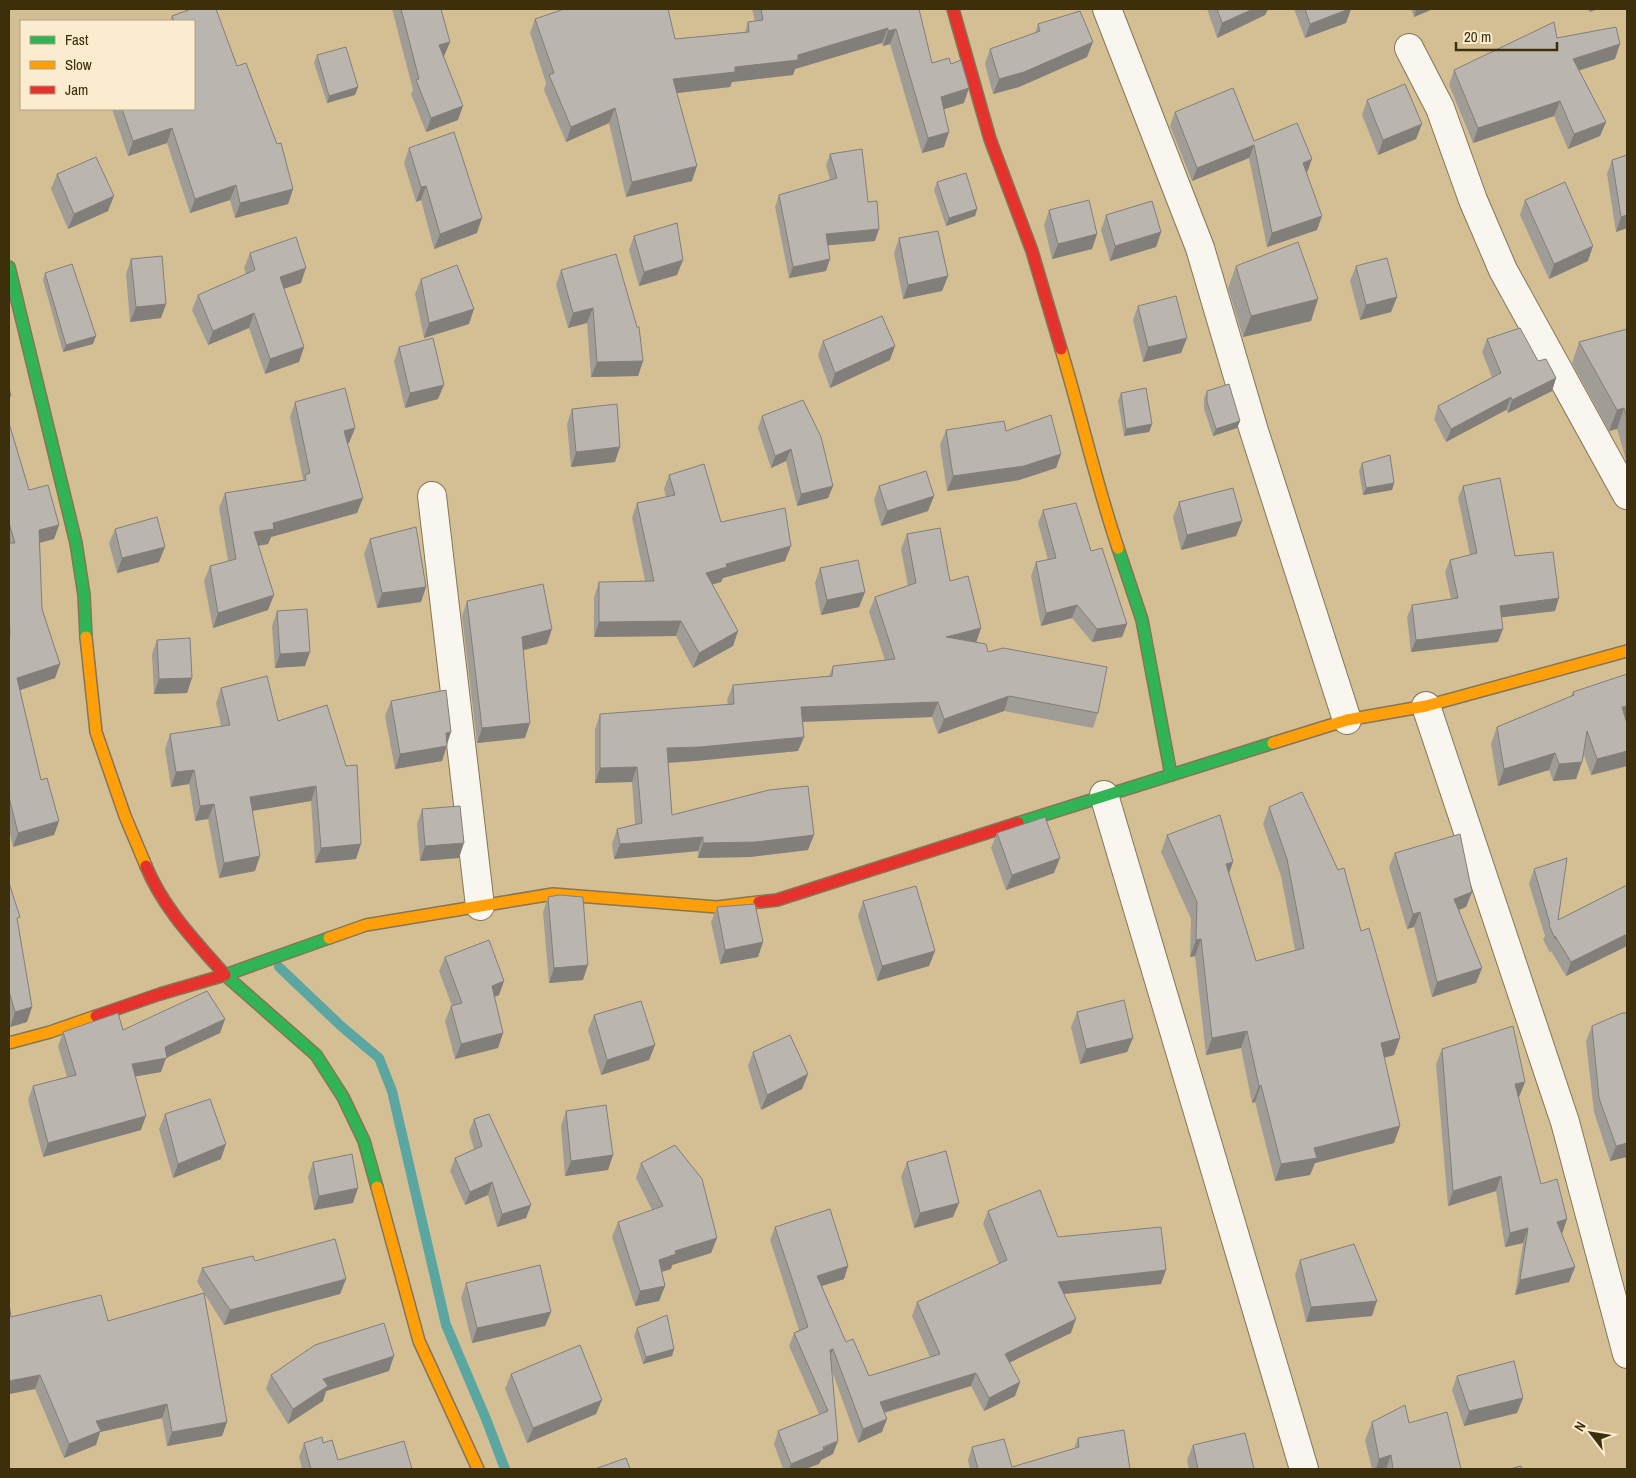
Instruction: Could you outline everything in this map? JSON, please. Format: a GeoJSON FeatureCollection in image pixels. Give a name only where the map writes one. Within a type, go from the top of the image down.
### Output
{"type":"FeatureCollection","features":[{"type":"Feature","properties":{"kind":"street"},"geometry":{"type":"LineString","coordinates":[[953,9],[990,139],[1034,260],[1081,416],[1103,505],[1142,620],[1171,775]]}},
{"type":"Feature","properties":{"kind":"street"},"geometry":{"type":"LineString","coordinates":[[1107,9],[1200,248],[1254,431],[1347,720]]}},
{"type":"Feature","properties":{"kind":"street"},"geometry":{"type":"LineString","coordinates":[[1409,48],[1440,108],[1473,200],[1503,270],[1627,494]]}},
{"type":"Feature","properties":{"kind":"street"},"geometry":{"type":"LineString","coordinates":[[9,267],[76,544],[84,595],[86,642],[96,732],[125,816],[153,884],[187,932],[225,975],[316,1055],[343,1097],[364,1141],[419,1341],[478,1469]]}},
{"type":"Feature","properties":{"kind":"street"},"geometry":{"type":"LineString","coordinates":[[432,496],[480,906]]}},
{"type":"Feature","properties":{"kind":"street"},"geometry":{"type":"LineString","coordinates":[[9,1043],[50,1032],[160,994],[225,975],[366,925],[553,894],[717,907],[777,900],[1104,795],[1347,720],[1426,706],[1627,651]]}},
{"type":"Feature","properties":{"kind":"street"},"geometry":{"type":"LineString","coordinates":[[1426,706],[1564,1122],[1627,1354]]}},
{"type":"Feature","properties":{"kind":"street"},"geometry":{"type":"LineString","coordinates":[[1104,795],[1304,1469]]}},
{"type":"Feature","properties":{"kind":"building"},"geometry":{"type":"Polygon","coordinates":[[[191,9],[216,9],[237,66],[246,63],[277,144],[281,143],[293,189],[240,203],[236,185],[195,199],[172,128],[133,141],[122,110],[195,110],[195,20],[174,20],[172,16],[191,9]]]}},
{"type":"Feature","properties":{"kind":"building"},"geometry":{"type":"Polygon","coordinates":[[[401,9],[441,9],[450,42],[439,45],[463,106],[431,118],[416,80],[419,79],[401,9]]]}},
{"type":"Feature","properties":{"kind":"building"},"geometry":{"type":"Polygon","coordinates":[[[564,9],[668,9],[675,39],[749,32],[748,22],[763,20],[761,9],[919,9],[932,63],[949,58],[951,64],[961,60],[969,88],[941,97],[949,132],[928,138],[896,29],[888,31],[888,28],[798,55],[798,60],[735,67],[735,72],[673,79],[697,166],[632,182],[615,108],[571,127],[549,75],[554,73],[535,19],[564,9]]]}},
{"type":"Feature","properties":{"kind":"building"},"geometry":{"type":"Polygon","coordinates":[[[1217,9],[1253,9],[1222,23],[1217,9]]]}},
{"type":"Feature","properties":{"kind":"building"},"geometry":{"type":"Polygon","coordinates":[[[1305,9],[1349,9],[1310,24],[1305,9]]]}},
{"type":"Feature","properties":{"kind":"building"},"geometry":{"type":"Polygon","coordinates":[[[1080,11],[1093,42],[1024,72],[999,79],[990,49],[1040,31],[1038,24],[1080,11]]]}},
{"type":"Feature","properties":{"kind":"building"},"geometry":{"type":"Polygon","coordinates":[[[1554,22],[1557,38],[1616,27],[1620,44],[1573,59],[1606,122],[1574,134],[1560,101],[1478,128],[1454,70],[1554,22]]]}},
{"type":"Feature","properties":{"kind":"building"},"geometry":{"type":"Polygon","coordinates":[[[346,47],[358,87],[329,96],[317,55],[346,47]]]}},
{"type":"Feature","properties":{"kind":"building"},"geometry":{"type":"Polygon","coordinates":[[[1405,84],[1422,124],[1383,140],[1367,100],[1405,84]]]}},
{"type":"Feature","properties":{"kind":"building"},"geometry":{"type":"Polygon","coordinates":[[[1233,88],[1254,141],[1297,123],[1312,159],[1303,163],[1322,216],[1272,233],[1254,145],[1197,168],[1175,112],[1233,88]]]}},
{"type":"Feature","properties":{"kind":"building"},"geometry":{"type":"Polygon","coordinates":[[[454,132],[482,218],[440,234],[426,186],[421,187],[409,148],[454,132]]]}},
{"type":"Feature","properties":{"kind":"building"},"geometry":{"type":"Polygon","coordinates":[[[862,149],[868,202],[877,201],[879,229],[826,234],[830,259],[793,267],[779,195],[837,178],[830,154],[862,149]]]}},
{"type":"Feature","properties":{"kind":"building"},"geometry":{"type":"Polygon","coordinates":[[[1627,155],[1627,215],[1621,217],[1612,160],[1627,155]]]}},
{"type":"Feature","properties":{"kind":"building"},"geometry":{"type":"Polygon","coordinates":[[[96,157],[114,196],[74,214],[57,174],[96,157]]]}},
{"type":"Feature","properties":{"kind":"building"},"geometry":{"type":"Polygon","coordinates":[[[966,173],[977,209],[949,218],[937,182],[966,173]]]}},
{"type":"Feature","properties":{"kind":"building"},"geometry":{"type":"Polygon","coordinates":[[[1565,182],[1593,246],[1554,264],[1525,200],[1565,182]]]}},
{"type":"Feature","properties":{"kind":"building"},"geometry":{"type":"Polygon","coordinates":[[[1089,200],[1097,234],[1058,244],[1049,210],[1089,200]]]}},
{"type":"Feature","properties":{"kind":"building"},"geometry":{"type":"Polygon","coordinates":[[[1152,201],[1161,232],[1115,246],[1106,215],[1152,201]]]}},
{"type":"Feature","properties":{"kind":"building"},"geometry":{"type":"Polygon","coordinates":[[[677,223],[683,260],[644,272],[634,236],[677,223]]]}},
{"type":"Feature","properties":{"kind":"building"},"geometry":{"type":"Polygon","coordinates":[[[938,231],[948,276],[908,285],[899,238],[938,231]]]}},
{"type":"Feature","properties":{"kind":"building"},"geometry":{"type":"Polygon","coordinates":[[[296,237],[306,268],[280,277],[304,347],[270,359],[254,313],[213,331],[198,295],[255,270],[250,253],[296,237]]]}},
{"type":"Feature","properties":{"kind":"building"},"geometry":{"type":"Polygon","coordinates":[[[1298,242],[1318,299],[1251,316],[1236,266],[1298,242]]]}},
{"type":"Feature","properties":{"kind":"building"},"geometry":{"type":"Polygon","coordinates":[[[616,254],[637,327],[639,327],[643,361],[597,362],[593,308],[573,313],[561,270],[616,254]]]}},
{"type":"Feature","properties":{"kind":"building"},"geometry":{"type":"Polygon","coordinates":[[[162,256],[166,304],[136,307],[131,259],[162,256]]]}},
{"type":"Feature","properties":{"kind":"building"},"geometry":{"type":"Polygon","coordinates":[[[1387,258],[1397,297],[1366,305],[1356,266],[1387,258]]]}},
{"type":"Feature","properties":{"kind":"building"},"geometry":{"type":"Polygon","coordinates":[[[72,264],[96,336],[66,345],[45,273],[72,264]]]}},
{"type":"Feature","properties":{"kind":"building"},"geometry":{"type":"Polygon","coordinates":[[[457,265],[474,309],[429,323],[421,279],[457,265]]]}},
{"type":"Feature","properties":{"kind":"building"},"geometry":{"type":"Polygon","coordinates":[[[1176,296],[1187,338],[1148,347],[1138,306],[1176,296]]]}},
{"type":"Feature","properties":{"kind":"building"},"geometry":{"type":"Polygon","coordinates":[[[882,316],[895,346],[835,373],[823,341],[882,316]]]}},
{"type":"Feature","properties":{"kind":"building"},"geometry":{"type":"Polygon","coordinates":[[[1520,328],[1538,361],[1546,359],[1556,378],[1512,400],[1511,397],[1451,429],[1438,406],[1501,373],[1487,339],[1520,328]]]}},
{"type":"Feature","properties":{"kind":"building"},"geometry":{"type":"Polygon","coordinates":[[[1627,329],[1627,418],[1624,408],[1617,410],[1579,342],[1627,329]]]}},
{"type":"Feature","properties":{"kind":"building"},"geometry":{"type":"Polygon","coordinates":[[[433,338],[444,385],[410,393],[399,347],[433,338]]]}},
{"type":"Feature","properties":{"kind":"building"},"geometry":{"type":"Polygon","coordinates":[[[1229,384],[1240,421],[1216,429],[1207,402],[1207,391],[1229,384]]]}},
{"type":"Feature","properties":{"kind":"building"},"geometry":{"type":"Polygon","coordinates":[[[345,388],[355,428],[344,431],[363,498],[273,523],[274,529],[254,532],[274,595],[218,613],[210,566],[236,559],[225,493],[306,480],[305,475],[310,473],[295,402],[345,388]]]}},
{"type":"Feature","properties":{"kind":"building"},"geometry":{"type":"Polygon","coordinates":[[[1146,388],[1152,424],[1126,429],[1121,393],[1146,388]]]}},
{"type":"Feature","properties":{"kind":"building"},"geometry":{"type":"Polygon","coordinates":[[[803,400],[821,437],[833,486],[801,494],[791,449],[775,456],[762,416],[803,400]]]}},
{"type":"Feature","properties":{"kind":"building"},"geometry":{"type":"Polygon","coordinates":[[[617,404],[620,447],[576,452],[572,409],[617,404]]]}},
{"type":"Feature","properties":{"kind":"building"},"geometry":{"type":"Polygon","coordinates":[[[1051,415],[1061,454],[1024,466],[953,476],[946,430],[1004,421],[1006,431],[1051,415]]]}},
{"type":"Feature","properties":{"kind":"building"},"geometry":{"type":"Polygon","coordinates":[[[9,423],[29,490],[48,485],[59,525],[39,530],[42,609],[60,664],[17,678],[41,780],[47,778],[59,821],[18,833],[9,797],[9,543],[15,543],[9,523],[9,423]]]}},
{"type":"Feature","properties":{"kind":"building"},"geometry":{"type":"Polygon","coordinates":[[[1390,455],[1394,483],[1366,488],[1362,463],[1390,455]]]}},
{"type":"Feature","properties":{"kind":"building"},"geometry":{"type":"Polygon","coordinates":[[[704,464],[721,522],[785,508],[791,546],[726,564],[727,567],[706,573],[738,631],[699,653],[681,621],[599,622],[599,582],[654,581],[637,503],[675,495],[669,475],[704,464]]]}},
{"type":"Feature","properties":{"kind":"building"},"geometry":{"type":"Polygon","coordinates":[[[926,471],[934,496],[887,511],[879,486],[926,471]]]}},
{"type":"Feature","properties":{"kind":"building"},"geometry":{"type":"Polygon","coordinates":[[[1500,478],[1515,556],[1553,552],[1559,598],[1500,606],[1503,629],[1416,640],[1412,605],[1458,598],[1450,560],[1477,553],[1463,486],[1500,478]]]}},
{"type":"Feature","properties":{"kind":"building"},"geometry":{"type":"Polygon","coordinates":[[[1233,488],[1242,521],[1187,535],[1179,502],[1233,488]]]}},
{"type":"Feature","properties":{"kind":"building"},"geometry":{"type":"Polygon","coordinates":[[[1076,503],[1091,551],[1102,548],[1127,624],[1097,629],[1077,605],[1046,613],[1036,562],[1056,558],[1043,510],[1076,503]]]}},
{"type":"Feature","properties":{"kind":"building"},"geometry":{"type":"Polygon","coordinates":[[[157,517],[165,547],[122,558],[115,529],[157,517]]]}},
{"type":"Feature","properties":{"kind":"building"},"geometry":{"type":"Polygon","coordinates":[[[416,527],[426,587],[382,593],[370,539],[416,527]]]}},
{"type":"Feature","properties":{"kind":"building"},"geometry":{"type":"Polygon","coordinates":[[[940,528],[950,581],[968,576],[981,628],[946,637],[986,644],[988,652],[1003,648],[1107,667],[1098,713],[1009,696],[944,719],[938,702],[801,707],[804,737],[700,747],[667,748],[672,815],[769,790],[808,786],[814,835],[756,842],[703,843],[703,837],[620,844],[617,829],[642,823],[637,767],[600,768],[600,714],[734,704],[733,685],[832,676],[833,666],[895,659],[875,597],[916,583],[907,534],[940,528]]]}},
{"type":"Feature","properties":{"kind":"building"},"geometry":{"type":"Polygon","coordinates":[[[858,560],[865,592],[827,600],[820,568],[858,560]]]}},
{"type":"Feature","properties":{"kind":"building"},"geometry":{"type":"Polygon","coordinates":[[[543,584],[552,629],[522,637],[530,723],[482,728],[467,601],[543,584]]]}},
{"type":"Feature","properties":{"kind":"building"},"geometry":{"type":"Polygon","coordinates":[[[307,609],[310,652],[280,654],[277,611],[307,609]]]}},
{"type":"Feature","properties":{"kind":"building"},"geometry":{"type":"Polygon","coordinates":[[[190,638],[192,678],[159,679],[157,640],[190,638]]]}},
{"type":"Feature","properties":{"kind":"building"},"geometry":{"type":"Polygon","coordinates":[[[1627,674],[1627,706],[1622,707],[1627,724],[1627,751],[1597,759],[1587,731],[1582,762],[1559,764],[1555,753],[1504,769],[1497,727],[1574,695],[1573,692],[1627,674]]]}},
{"type":"Feature","properties":{"kind":"building"},"geometry":{"type":"Polygon","coordinates":[[[267,676],[278,721],[327,705],[346,766],[357,765],[361,844],[321,848],[316,786],[250,797],[260,856],[224,863],[214,804],[200,806],[194,770],[176,772],[170,734],[230,725],[221,688],[267,676]]]}},
{"type":"Feature","properties":{"kind":"building"},"geometry":{"type":"Polygon","coordinates":[[[446,690],[451,732],[446,733],[447,746],[400,754],[391,701],[446,690]]]}},
{"type":"Feature","properties":{"kind":"building"},"geometry":{"type":"Polygon","coordinates":[[[1302,792],[1338,870],[1344,868],[1361,931],[1369,928],[1400,1038],[1381,1043],[1400,1126],[1314,1148],[1317,1158],[1281,1164],[1261,1085],[1259,1086],[1247,1031],[1212,1038],[1201,939],[1196,940],[1197,902],[1167,835],[1220,815],[1233,862],[1226,864],[1256,961],[1304,948],[1287,859],[1269,807],[1302,792]]]}},
{"type":"Feature","properties":{"kind":"building"},"geometry":{"type":"Polygon","coordinates":[[[460,806],[464,843],[425,846],[422,809],[460,806]]]}},
{"type":"Feature","properties":{"kind":"building"},"geometry":{"type":"Polygon","coordinates":[[[1045,817],[1060,858],[1012,875],[997,833],[1045,817]]]}},
{"type":"Feature","properties":{"kind":"building"},"geometry":{"type":"Polygon","coordinates":[[[1460,834],[1472,892],[1454,899],[1482,968],[1437,982],[1420,912],[1413,914],[1395,853],[1460,834]]]}},
{"type":"Feature","properties":{"kind":"building"},"geometry":{"type":"Polygon","coordinates":[[[1567,858],[1558,920],[1627,885],[1627,934],[1571,962],[1555,936],[1555,939],[1549,925],[1534,869],[1567,858]]]}},
{"type":"Feature","properties":{"kind":"building"},"geometry":{"type":"Polygon","coordinates":[[[9,883],[20,917],[17,918],[32,1007],[15,1012],[9,991],[9,883]]]}},
{"type":"Feature","properties":{"kind":"building"},"geometry":{"type":"Polygon","coordinates":[[[916,886],[935,951],[882,966],[863,901],[916,886]]]}},
{"type":"Feature","properties":{"kind":"building"},"geometry":{"type":"Polygon","coordinates":[[[559,895],[583,897],[588,965],[554,968],[548,897],[559,895]]]}},
{"type":"Feature","properties":{"kind":"building"},"geometry":{"type":"Polygon","coordinates":[[[755,904],[763,942],[725,950],[717,907],[755,904]]]}},
{"type":"Feature","properties":{"kind":"building"},"geometry":{"type":"Polygon","coordinates":[[[489,940],[504,981],[492,986],[503,1033],[461,1044],[451,1006],[462,1003],[445,957],[489,940]]]}},
{"type":"Feature","properties":{"kind":"building"},"geometry":{"type":"Polygon","coordinates":[[[207,991],[225,1019],[165,1047],[167,1058],[132,1064],[146,1116],[48,1143],[33,1086],[76,1075],[63,1032],[118,1013],[123,1030],[207,991]]]}},
{"type":"Feature","properties":{"kind":"building"},"geometry":{"type":"Polygon","coordinates":[[[1124,1000],[1133,1038],[1086,1049],[1077,1012],[1124,1000]]]}},
{"type":"Feature","properties":{"kind":"building"},"geometry":{"type":"Polygon","coordinates":[[[641,1001],[655,1045],[607,1060],[594,1015],[641,1001]]]}},
{"type":"Feature","properties":{"kind":"building"},"geometry":{"type":"Polygon","coordinates":[[[1622,1013],[1627,1013],[1627,1143],[1616,1146],[1599,1098],[1592,1026],[1622,1013]]]}},
{"type":"Feature","properties":{"kind":"building"},"geometry":{"type":"Polygon","coordinates":[[[1513,1026],[1525,1082],[1515,1084],[1541,1184],[1557,1179],[1567,1219],[1557,1222],[1575,1267],[1520,1280],[1528,1228],[1510,1233],[1501,1176],[1453,1191],[1442,1049],[1513,1026]]]}},
{"type":"Feature","properties":{"kind":"building"},"geometry":{"type":"Polygon","coordinates":[[[790,1035],[808,1074],[767,1095],[753,1052],[790,1035]]]}},
{"type":"Feature","properties":{"kind":"building"},"geometry":{"type":"Polygon","coordinates":[[[210,1099],[226,1144],[178,1164],[165,1114],[210,1099]]]}},
{"type":"Feature","properties":{"kind":"building"},"geometry":{"type":"Polygon","coordinates":[[[606,1105],[613,1155],[571,1161],[566,1111],[606,1105]]]}},
{"type":"Feature","properties":{"kind":"building"},"geometry":{"type":"Polygon","coordinates":[[[489,1114],[531,1205],[502,1214],[492,1182],[470,1192],[455,1158],[482,1146],[474,1119],[489,1114]]]}},
{"type":"Feature","properties":{"kind":"building"},"geometry":{"type":"Polygon","coordinates":[[[675,1145],[702,1179],[717,1238],[675,1251],[676,1254],[659,1260],[665,1286],[640,1291],[618,1222],[663,1206],[641,1163],[675,1145]]]}},
{"type":"Feature","properties":{"kind":"building"},"geometry":{"type":"Polygon","coordinates":[[[946,1151],[959,1203],[920,1213],[907,1162],[946,1151]]]}},
{"type":"Feature","properties":{"kind":"building"},"geometry":{"type":"Polygon","coordinates":[[[352,1154],[358,1188],[319,1196],[313,1162],[352,1154]]]}},
{"type":"Feature","properties":{"kind":"building"},"geometry":{"type":"Polygon","coordinates":[[[1040,1190],[1058,1237],[1161,1227],[1166,1270],[1058,1282],[1076,1319],[1005,1354],[1020,1382],[989,1398],[976,1373],[880,1402],[887,1419],[863,1429],[833,1349],[830,1350],[838,1441],[823,1447],[824,1450],[791,1464],[778,1431],[828,1411],[794,1333],[808,1327],[775,1227],[830,1209],[848,1266],[817,1276],[846,1342],[853,1339],[869,1376],[940,1354],[917,1302],[1007,1260],[988,1211],[1040,1190]]]}},
{"type":"Feature","properties":{"kind":"building"},"geometry":{"type":"Polygon","coordinates":[[[335,1239],[346,1279],[230,1310],[202,1268],[253,1256],[255,1261],[335,1239]]]}},
{"type":"Feature","properties":{"kind":"building"},"geometry":{"type":"Polygon","coordinates":[[[1354,1244],[1377,1301],[1311,1307],[1300,1260],[1354,1244]]]}},
{"type":"Feature","properties":{"kind":"building"},"geometry":{"type":"Polygon","coordinates":[[[540,1265],[551,1312],[477,1328],[466,1283],[540,1265]]]}},
{"type":"Feature","properties":{"kind":"building"},"geometry":{"type":"Polygon","coordinates":[[[204,1293],[227,1422],[172,1432],[167,1404],[96,1421],[101,1431],[69,1444],[40,1375],[9,1381],[9,1303],[11,1317],[101,1295],[108,1321],[204,1293]]]}},
{"type":"Feature","properties":{"kind":"building"},"geometry":{"type":"Polygon","coordinates":[[[667,1315],[674,1349],[646,1357],[637,1328],[667,1315]]]}},
{"type":"Feature","properties":{"kind":"building"},"geometry":{"type":"Polygon","coordinates":[[[384,1323],[394,1356],[323,1379],[328,1386],[293,1409],[271,1375],[315,1345],[384,1323]]]}},
{"type":"Feature","properties":{"kind":"building"},"geometry":{"type":"Polygon","coordinates":[[[580,1345],[602,1400],[533,1428],[511,1374],[580,1345]]]}},
{"type":"Feature","properties":{"kind":"building"},"geometry":{"type":"Polygon","coordinates":[[[1514,1361],[1523,1398],[1469,1411],[1457,1376],[1514,1361]]]}},
{"type":"Feature","properties":{"kind":"building"},"geometry":{"type":"Polygon","coordinates":[[[1405,1405],[1409,1423],[1447,1412],[1461,1469],[1393,1469],[1391,1455],[1379,1459],[1372,1422],[1405,1405]]]}},
{"type":"Feature","properties":{"kind":"building"},"geometry":{"type":"Polygon","coordinates":[[[1124,1430],[1130,1469],[978,1469],[972,1447],[1004,1439],[1012,1467],[1079,1447],[1078,1438],[1124,1430]]]}},
{"type":"Feature","properties":{"kind":"building"},"geometry":{"type":"Polygon","coordinates":[[[1245,1433],[1254,1469],[1198,1469],[1193,1445],[1245,1433]]]}},
{"type":"Feature","properties":{"kind":"building"},"geometry":{"type":"Polygon","coordinates":[[[322,1437],[323,1443],[332,1440],[338,1460],[404,1441],[412,1469],[311,1469],[304,1443],[322,1437]]]}},
{"type":"Feature","properties":{"kind":"building"},"geometry":{"type":"Polygon","coordinates":[[[626,1458],[630,1469],[595,1469],[626,1458]]]}},
{"type":"Feature","properties":{"kind":"building"},"geometry":{"type":"Polygon","coordinates":[[[1521,1466],[1522,1469],[1510,1469],[1521,1466]]]}},
{"type":"Feature","properties":{"kind":"waterway"},"geometry":{"type":"LineString","coordinates":[[279,967],[341,1026],[379,1058],[392,1091],[446,1325],[505,1469]]}},
{"type":"Feature","properties":{"kind":"traffic: fast"},"geometry":{"type":"LineString","coordinates":[[9,267],[76,543],[84,595],[86,637]]}},
{"type":"Feature","properties":{"kind":"traffic: fast"},"geometry":{"type":"LineString","coordinates":[[1118,548],[1142,620],[1171,775]]}},
{"type":"Feature","properties":{"kind":"traffic: fast"},"geometry":{"type":"LineString","coordinates":[[1018,823],[1273,743]]}},
{"type":"Feature","properties":{"kind":"traffic: fast"},"geometry":{"type":"LineString","coordinates":[[329,938],[225,975],[316,1055],[343,1097],[364,1141],[377,1187]]}},
{"type":"Feature","properties":{"kind":"traffic: slow"},"geometry":{"type":"LineString","coordinates":[[1061,349],[1118,548]]}},
{"type":"Feature","properties":{"kind":"traffic: slow"},"geometry":{"type":"LineString","coordinates":[[86,637],[96,732],[125,816],[146,866]]}},
{"type":"Feature","properties":{"kind":"traffic: slow"},"geometry":{"type":"LineString","coordinates":[[1273,743],[1347,720],[1426,706],[1627,651]]}},
{"type":"Feature","properties":{"kind":"traffic: slow"},"geometry":{"type":"LineString","coordinates":[[329,938],[366,925],[553,894],[717,907],[759,902]]}},
{"type":"Feature","properties":{"kind":"traffic: slow"},"geometry":{"type":"LineString","coordinates":[[9,1043],[50,1032],[96,1016]]}},
{"type":"Feature","properties":{"kind":"traffic: slow"},"geometry":{"type":"LineString","coordinates":[[377,1187],[419,1341],[478,1469]]}},
{"type":"Feature","properties":{"kind":"traffic: jam"},"geometry":{"type":"LineString","coordinates":[[953,9],[990,139],[1032,251],[1061,349]]}},
{"type":"Feature","properties":{"kind":"traffic: jam"},"geometry":{"type":"LineString","coordinates":[[759,902],[777,900],[1018,823]]}},
{"type":"Feature","properties":{"kind":"traffic: jam"},"geometry":{"type":"LineString","coordinates":[[96,1016],[160,994],[225,975],[171,910],[161,896],[146,866]]}}]}
